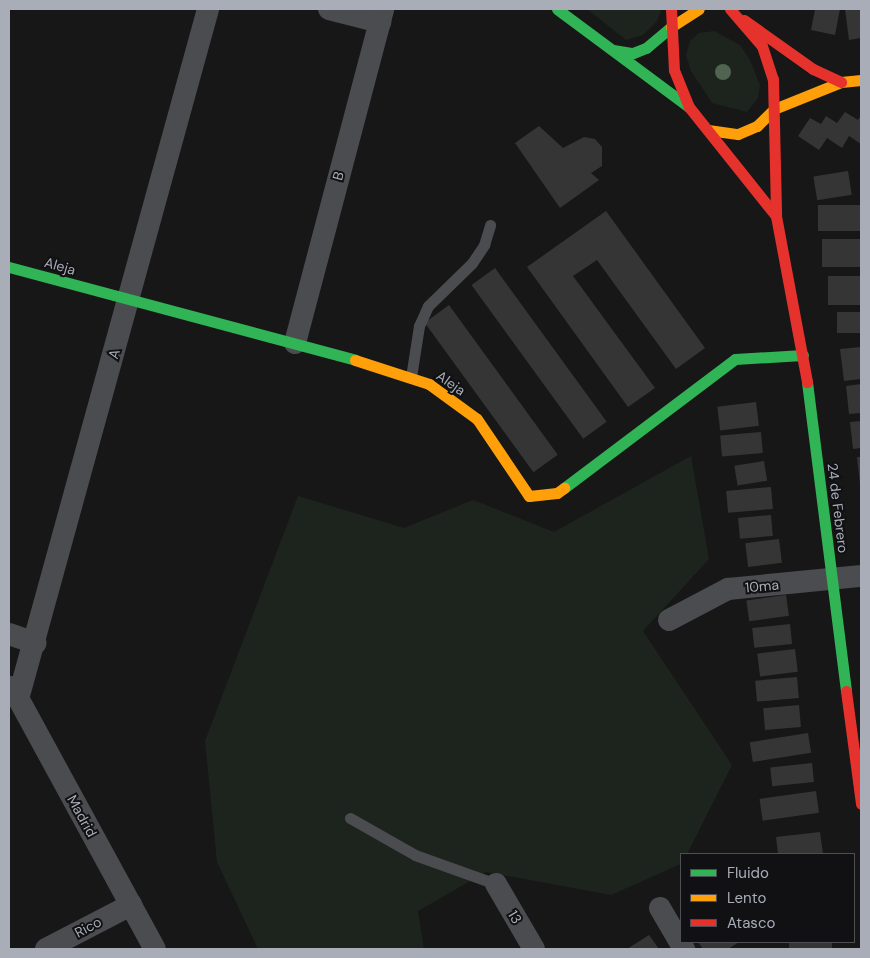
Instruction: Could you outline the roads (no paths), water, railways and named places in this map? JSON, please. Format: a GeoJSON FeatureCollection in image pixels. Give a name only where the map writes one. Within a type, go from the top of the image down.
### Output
{"type":"FeatureCollection","features":[{"type":"Feature","properties":{"kind":"street","name":"A"},"geometry":{"type":"LineString","coordinates":[[13,690],[35,643],[208,9]]}},
{"type":"Feature","properties":{"kind":"street"},"geometry":{"type":"LineString","coordinates":[[329,9],[382,16]]}},
{"type":"Feature","properties":{"kind":"street"},"geometry":{"type":"LineString","coordinates":[[557,9],[689,107]]}},
{"type":"Feature","properties":{"kind":"street","name":"24 de Febrero"},"geometry":{"type":"LineString","coordinates":[[670,9],[674,70],[689,107],[776,216]]}},
{"type":"Feature","properties":{"kind":"street"},"geometry":{"type":"LineString","coordinates":[[613,50],[633,53],[646,48],[671,27],[699,9]]}},
{"type":"Feature","properties":{"kind":"street"},"geometry":{"type":"LineString","coordinates":[[724,9],[734,12],[813,69],[841,82]]}},
{"type":"Feature","properties":{"kind":"street","name":"24 de Febrero"},"geometry":{"type":"LineString","coordinates":[[734,12],[762,46],[773,79],[776,216],[803,356],[861,804]]}},
{"type":"Feature","properties":{"kind":"street","name":"B"},"geometry":{"type":"LineString","coordinates":[[295,343],[382,16]]}},
{"type":"Feature","properties":{"kind":"street"},"geometry":{"type":"LineString","coordinates":[[708,130],[738,134],[757,126],[774,110],[841,82],[861,80]]}},
{"type":"Feature","properties":{"kind":"street","name":"Aleja"},"geometry":{"type":"LineString","coordinates":[[9,267],[128,302],[295,343],[429,384],[477,420],[530,496],[557,493],[734,359],[803,356]]}},
{"type":"Feature","properties":{"kind":"street","name":"10ma"},"geometry":{"type":"LineString","coordinates":[[669,620],[728,589],[861,576]]}},
{"type":"Feature","properties":{"kind":"street"},"geometry":{"type":"LineString","coordinates":[[9,634],[35,643]]}},
{"type":"Feature","properties":{"kind":"street","name":"Madrid"},"geometry":{"type":"LineString","coordinates":[[13,690],[155,949]]}},
{"type":"Feature","properties":{"kind":"street","name":"13"},"geometry":{"type":"LineString","coordinates":[[496,884],[534,949]]}},
{"type":"Feature","properties":{"kind":"street","name":"Rico"},"geometry":{"type":"LineString","coordinates":[[46,949],[130,905]]}},
{"type":"Feature","properties":{"kind":"street"},"geometry":{"type":"LineString","coordinates":[[660,908],[680,942]]}},
{"type":"Feature","properties":{"kind":"lane"},"geometry":{"type":"LineString","coordinates":[[411,377],[420,326],[428,306],[472,263],[484,245],[490,225]]}},
{"type":"Feature","properties":{"kind":"lane"},"geometry":{"type":"LineString","coordinates":[[350,818],[415,855],[496,884]]}}]}
